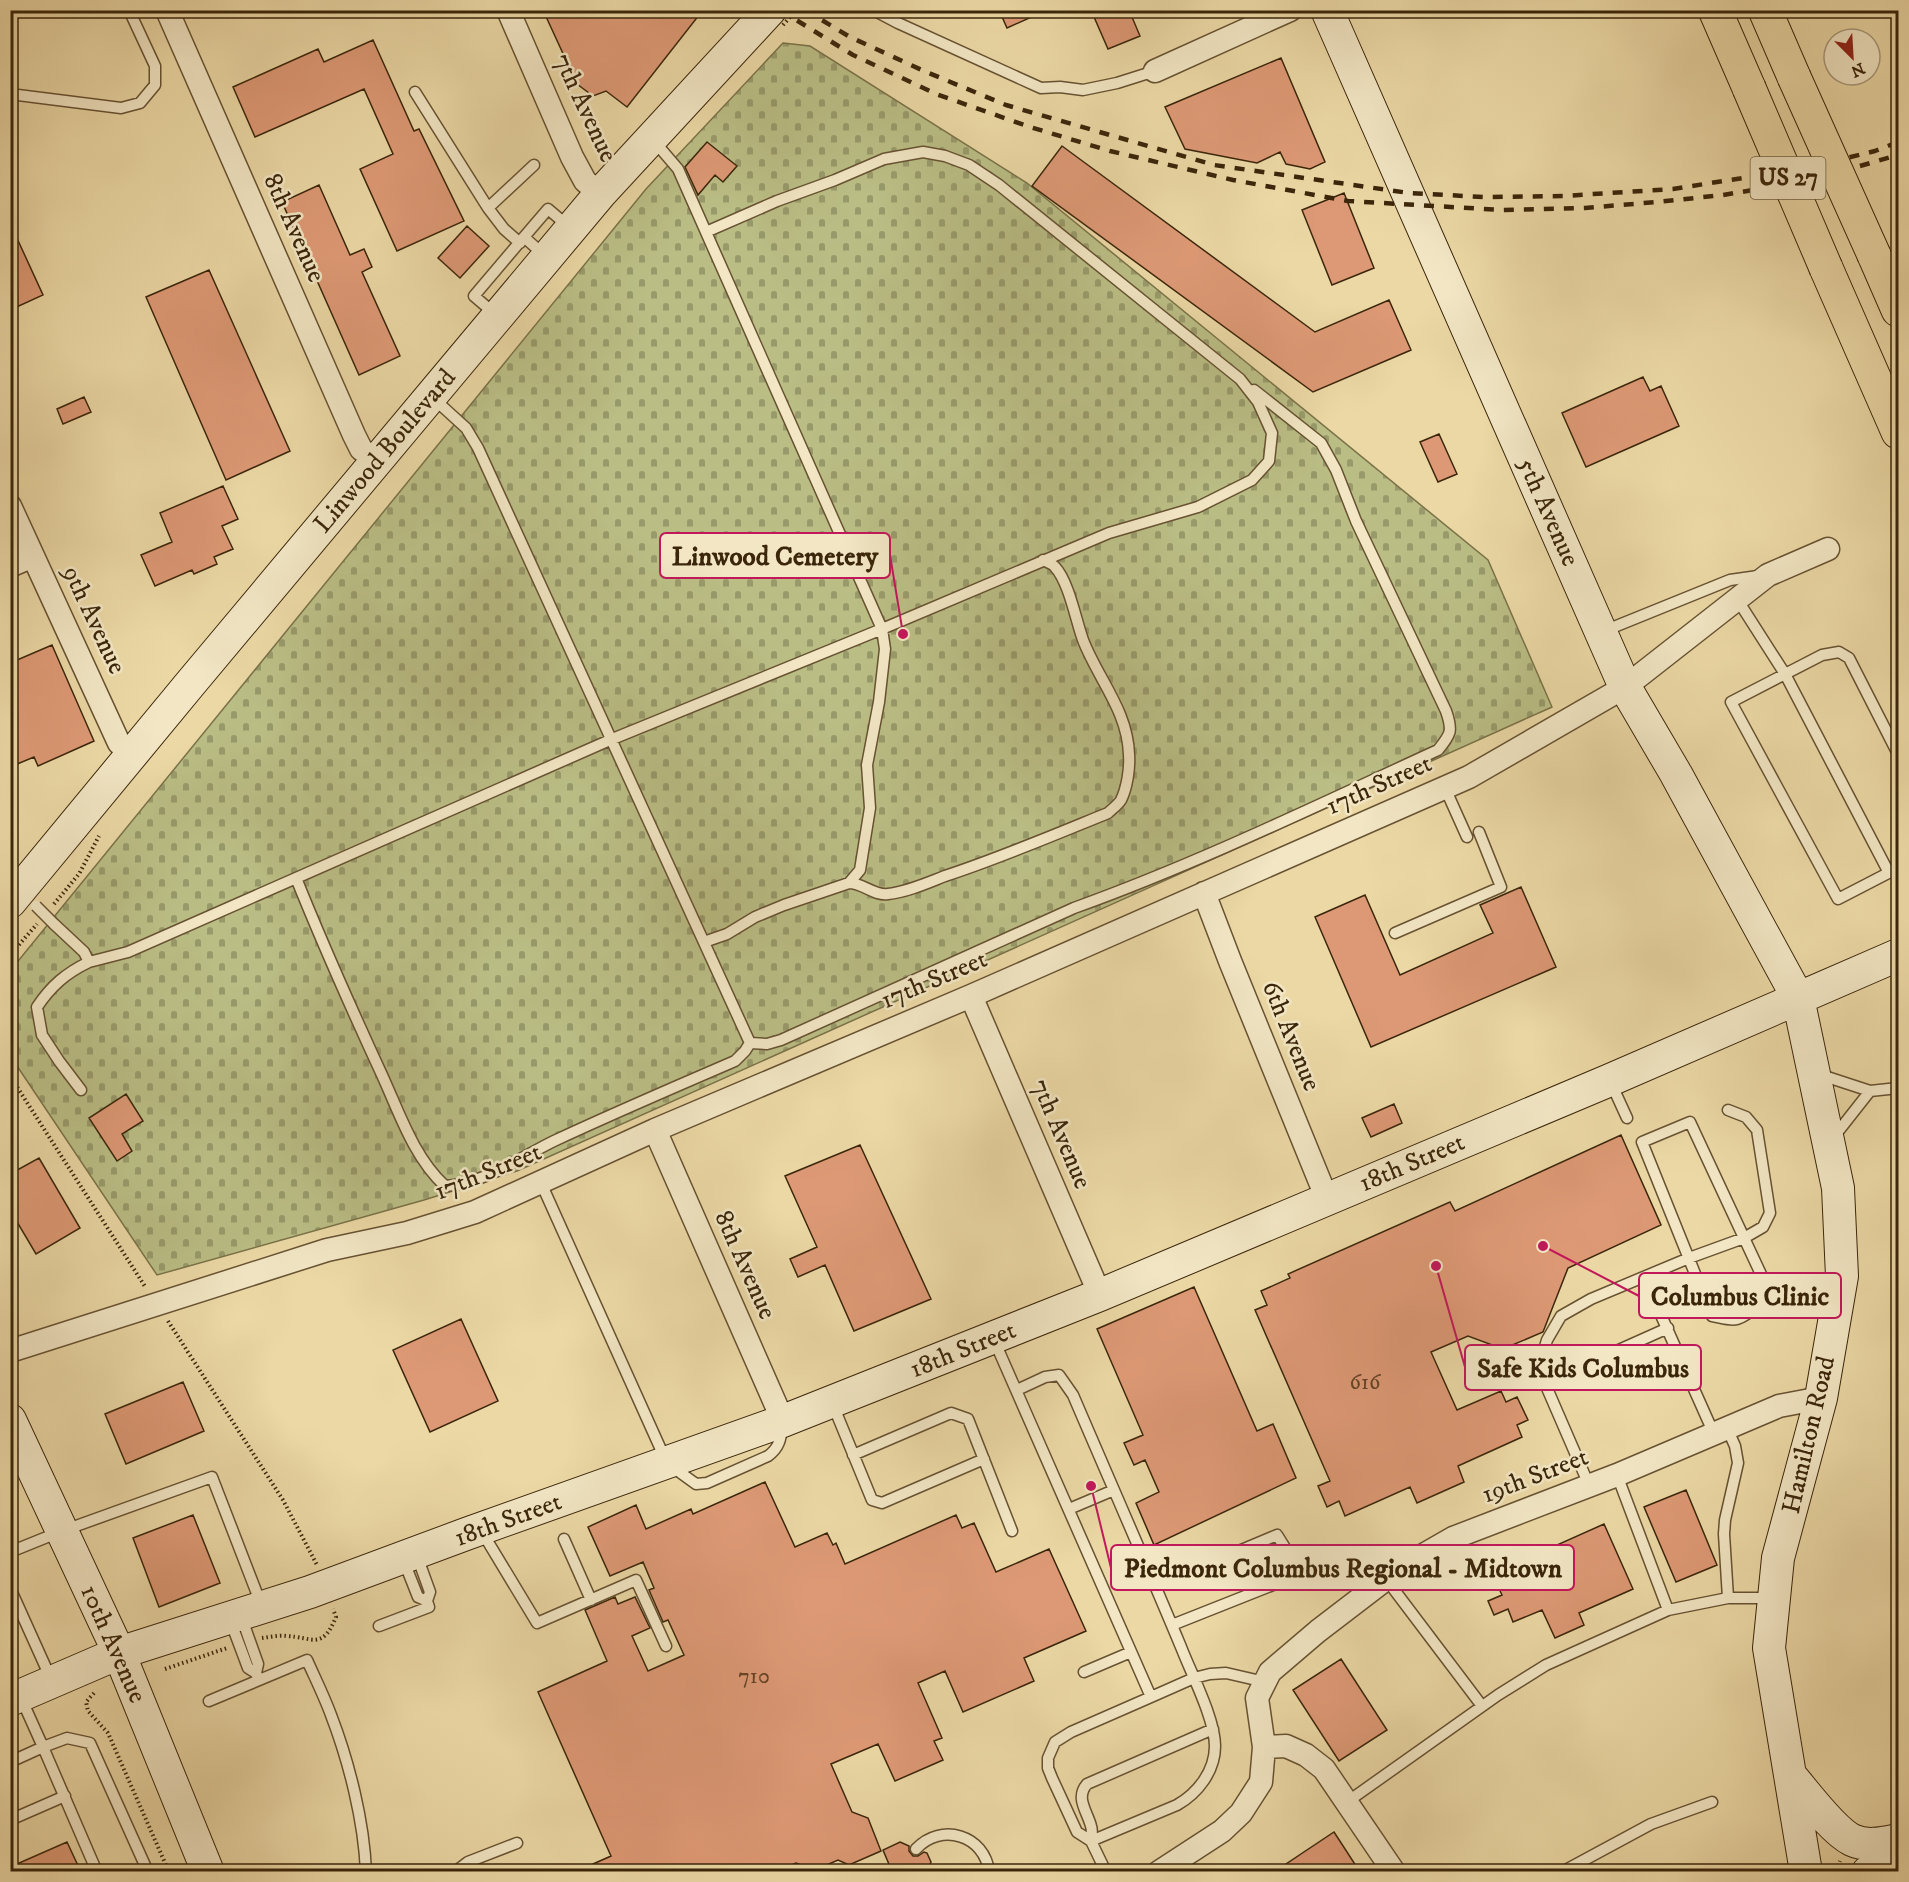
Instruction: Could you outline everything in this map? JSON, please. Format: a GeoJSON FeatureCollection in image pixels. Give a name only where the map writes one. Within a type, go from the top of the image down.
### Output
{"type":"FeatureCollection","features":[{"type":"Feature","properties":{"kind":"main road","name":"US 27"},"geometry":{"type":"LineString","coordinates":[[1716,10],[1899,432]]}},
{"type":"Feature","properties":{"kind":"main road","name":"US 27"},"geometry":{"type":"LineString","coordinates":[[1765,10],[1899,310]]}},
{"type":"Feature","properties":{"kind":"street","name":"8th Avenue"},"geometry":{"type":"LineString","coordinates":[[167,10],[354,435],[361,449],[377,462]]}},
{"type":"Feature","properties":{"kind":"street","name":"7th Avenue"},"geometry":{"type":"LineString","coordinates":[[508,10],[572,157],[585,181],[600,194]]}},
{"type":"Feature","properties":{"kind":"street"},"geometry":{"type":"LineString","coordinates":[[1155,71],[1290,10]]}},
{"type":"Feature","properties":{"kind":"street","name":"5th Avenue"},"geometry":{"type":"LineString","coordinates":[[1327,10],[1625,687],[1676,774],[1798,998]]}},
{"type":"Feature","properties":{"kind":"street","name":"Linwood Boulevard"},"geometry":{"type":"LineString","coordinates":[[22,900],[133,753],[497,316],[530,246],[571,228],[651,138],[779,19]]}},
{"type":"Feature","properties":{"kind":"street","name":"9th Avenue"},"geometry":{"type":"LineString","coordinates":[[10,506],[120,743],[133,753]]}},
{"type":"Feature","properties":{"kind":"street","name":"17th Street"},"geometry":{"type":"LineString","coordinates":[[10,1351],[327,1251],[407,1233],[475,1212],[655,1130],[970,996],[1445,788],[1469,777],[1625,687],[1768,575],[1828,549]]}},
{"type":"Feature","properties":{"kind":"street"},"geometry":{"type":"LineString","coordinates":[[10,566],[33,556]]}},
{"type":"Feature","properties":{"kind":"street","name":"6th Avenue"},"geometry":{"type":"LineString","coordinates":[[1204,893],[1327,1199]]}},
{"type":"Feature","properties":{"kind":"street","name":"18th Street"},"geometry":{"type":"LineString","coordinates":[[15,1698],[119,1653],[326,1587],[832,1402],[1100,1295],[1610,1080],[1798,998],[1895,959]]}},
{"type":"Feature","properties":{"kind":"street","name":"7th Avenue"},"geometry":{"type":"LineString","coordinates":[[970,996],[1100,1295]]}},
{"type":"Feature","properties":{"kind":"street","name":"Hamilton Road"},"geometry":{"type":"LineString","coordinates":[[1798,998],[1838,1188],[1842,1276],[1821,1398],[1778,1558],[1769,1648],[1806,1872]]}},
{"type":"Feature","properties":{"kind":"street","name":"8th Avenue"},"geometry":{"type":"LineString","coordinates":[[655,1130],[783,1421]]}},
{"type":"Feature","properties":{"kind":"street","name":"19th Street"},"geometry":{"type":"LineString","coordinates":[[1266,1682],[1270,1672],[1318,1631],[1399,1569],[1453,1538],[1617,1474],[1779,1406],[1821,1398]]}},
{"type":"Feature","properties":{"kind":"street","name":"10th Avenue"},"geometry":{"type":"LineString","coordinates":[[10,1420],[25,1463],[62,1531],[119,1653],[208,1872]]}},
{"type":"Feature","properties":{"kind":"street"},"geometry":{"type":"LineString","coordinates":[[1160,1872],[1222,1831],[1241,1813],[1261,1782],[1264,1747],[1257,1698],[1266,1682]]}},
{"type":"Feature","properties":{"kind":"street"},"geometry":{"type":"LineString","coordinates":[[1264,1747],[1286,1746],[1306,1755],[1324,1769],[1394,1872]]}},
{"type":"Feature","properties":{"kind":"street"},"geometry":{"type":"LineString","coordinates":[[1790,1775],[1836,1827],[1853,1840],[1876,1845],[1899,1840]]}},
{"type":"Feature","properties":{"kind":"street"},"geometry":{"type":"LineString","coordinates":[[1868,1872],[1899,1854]]}},
{"type":"Feature","properties":{"kind":"lane"},"geometry":{"type":"LineString","coordinates":[[10,94],[121,108],[140,103],[155,85],[155,66],[129,10]]}},
{"type":"Feature","properties":{"kind":"lane"},"geometry":{"type":"LineString","coordinates":[[878,10],[879,13],[898,23],[1041,88],[1060,87],[1083,90],[1117,84],[1155,71]]}},
{"type":"Feature","properties":{"kind":"lane"},"geometry":{"type":"LineString","coordinates":[[415,92],[488,208],[504,229],[530,246]]}},
{"type":"Feature","properties":{"kind":"lane"},"geometry":{"type":"LineString","coordinates":[[651,138],[678,169],[882,629],[885,649],[879,702],[867,765],[870,808],[860,870],[849,883],[784,904],[755,917],[727,934],[704,942]]}},
{"type":"Feature","properties":{"kind":"lane"},"geometry":{"type":"LineString","coordinates":[[706,232],[884,159],[923,152],[945,156],[969,165],[999,184],[1321,443],[1451,726],[1449,738],[1438,750],[1250,835],[1074,908],[781,1040],[767,1044],[750,1043]]}},
{"type":"Feature","properties":{"kind":"lane"},"geometry":{"type":"LineString","coordinates":[[488,208],[534,165]]}},
{"type":"Feature","properties":{"kind":"lane"},"geometry":{"type":"LineString","coordinates":[[81,1090],[42,1035],[37,1007],[50,988],[80,967],[89,962],[128,952],[610,740],[882,629],[1043,560],[1109,533],[1198,507],[1252,480],[1269,461],[1272,433],[1258,402],[1240,379]]}},
{"type":"Feature","properties":{"kind":"lane"},"geometry":{"type":"LineString","coordinates":[[431,396],[466,428],[478,448],[750,1043]]}},
{"type":"Feature","properties":{"kind":"lane"},"geometry":{"type":"LineString","coordinates":[[849,883],[886,895],[906,890],[993,861],[1108,813],[1121,800],[1127,779],[1129,755],[1125,728],[1118,707],[1091,661],[1066,587],[1055,566],[1043,560]]}},
{"type":"Feature","properties":{"kind":"lane"},"geometry":{"type":"LineString","coordinates":[[1600,632],[1730,580],[1768,575]]}},
{"type":"Feature","properties":{"kind":"lane"},"geometry":{"type":"LineString","coordinates":[[1737,599],[1785,674],[1894,871],[1838,899],[1731,702],[1785,674],[1822,654],[1839,652],[1849,658],[1899,754]]}},
{"type":"Feature","properties":{"kind":"lane"},"geometry":{"type":"LineString","coordinates":[[1445,788],[1467,837]]}},
{"type":"Feature","properties":{"kind":"lane"},"geometry":{"type":"LineString","coordinates":[[1395,933],[1502,887],[1479,832]]}},
{"type":"Feature","properties":{"kind":"lane"},"geometry":{"type":"LineString","coordinates":[[296,878],[321,941],[413,1142],[434,1176],[445,1186],[462,1185],[554,1141],[735,1061],[745,1052],[750,1043]]}},
{"type":"Feature","properties":{"kind":"lane"},"geometry":{"type":"LineString","coordinates":[[22,900],[54,924],[84,952],[89,962]]}},
{"type":"Feature","properties":{"kind":"lane"},"geometry":{"type":"LineString","coordinates":[[1813,1072],[1870,1091],[1899,1088]]}},
{"type":"Feature","properties":{"kind":"lane"},"geometry":{"type":"LineString","coordinates":[[1610,1080],[1627,1118]]}},
{"type":"Feature","properties":{"kind":"lane"},"geometry":{"type":"LineString","coordinates":[[1828,1143],[1870,1091]]}},
{"type":"Feature","properties":{"kind":"lane"},"geometry":{"type":"LineString","coordinates":[[1589,1485],[1540,1372],[1547,1340],[1562,1316],[1591,1299],[1744,1238],[1763,1227],[1770,1214],[1757,1130],[1746,1117],[1728,1110]]}},
{"type":"Feature","properties":{"kind":"lane"},"geometry":{"type":"LineString","coordinates":[[1690,1122],[1744,1238],[1766,1285],[1762,1298],[1751,1311],[1736,1320],[1712,1316],[1642,1142],[1690,1122]]}},
{"type":"Feature","properties":{"kind":"lane"},"geometry":{"type":"LineString","coordinates":[[541,1182],[667,1463]]}},
{"type":"Feature","properties":{"kind":"lane"},"geometry":{"type":"LineString","coordinates":[[1644,1277],[1721,1431],[1735,1446],[1738,1463],[1724,1533],[1728,1598]]}},
{"type":"Feature","properties":{"kind":"lane"},"geometry":{"type":"LineString","coordinates":[[1545,1383],[1668,1328]]}},
{"type":"Feature","properties":{"kind":"lane"},"geometry":{"type":"LineString","coordinates":[[993,1338],[1151,1697]]}},
{"type":"Feature","properties":{"kind":"lane"},"geometry":{"type":"LineString","coordinates":[[1017,1390],[1045,1377],[1059,1375],[1073,1395],[1172,1625],[1213,1729],[1215,1749],[1205,1779],[1197,1791],[1188,1799],[1091,1841]]}},
{"type":"Feature","properties":{"kind":"lane"},"geometry":{"type":"LineString","coordinates":[[832,1402],[872,1500],[882,1503],[984,1459]]}},
{"type":"Feature","properties":{"kind":"lane"},"geometry":{"type":"LineString","coordinates":[[853,1455],[951,1413],[968,1419],[1012,1531]]}},
{"type":"Feature","properties":{"kind":"lane"},"geometry":{"type":"LineString","coordinates":[[1617,1474],[1668,1610]]}},
{"type":"Feature","properties":{"kind":"lane"},"geometry":{"type":"LineString","coordinates":[[10,1552],[212,1477],[258,1664],[257,1676]]}},
{"type":"Feature","properties":{"kind":"lane"},"geometry":{"type":"LineString","coordinates":[[1069,1509],[1113,1490]]}},
{"type":"Feature","properties":{"kind":"lane"},"geometry":{"type":"LineString","coordinates":[[481,1529],[537,1623],[636,1580],[666,1646]]}},
{"type":"Feature","properties":{"kind":"lane"},"geometry":{"type":"LineString","coordinates":[[1154,1584],[1172,1579],[1277,1535],[1287,1551],[1293,1568],[1278,1583],[1172,1625]]}},
{"type":"Feature","properties":{"kind":"lane"},"geometry":{"type":"LineString","coordinates":[[564,1539],[591,1600]]}},
{"type":"Feature","properties":{"kind":"lane"},"geometry":{"type":"LineString","coordinates":[[379,1626],[429,1606],[427,1600],[430,1592],[409,1556]]}},
{"type":"Feature","properties":{"kind":"lane"},"geometry":{"type":"LineString","coordinates":[[1386,1579],[1482,1706]]}},
{"type":"Feature","properties":{"kind":"lane"},"geometry":{"type":"LineString","coordinates":[[10,1588],[52,1682]]}},
{"type":"Feature","properties":{"kind":"lane"},"geometry":{"type":"LineString","coordinates":[[1347,1802],[1482,1706],[1546,1665],[1668,1610],[1728,1598],[1774,1598]]}},
{"type":"Feature","properties":{"kind":"lane"},"geometry":{"type":"LineString","coordinates":[[1084,1672],[1131,1652]]}},
{"type":"Feature","properties":{"kind":"lane"},"geometry":{"type":"LineString","coordinates":[[209,1701],[257,1676],[307,1660],[331,1715],[347,1767],[363,1839],[366,1872]]}},
{"type":"Feature","properties":{"kind":"lane"},"geometry":{"type":"LineString","coordinates":[[1106,1872],[1091,1841],[1077,1832],[1048,1768],[1048,1758],[1054,1742],[1071,1732],[1194,1678],[1226,1673],[1266,1682]]}},
{"type":"Feature","properties":{"kind":"lane"},"geometry":{"type":"LineString","coordinates":[[15,1698],[43,1747],[98,1872]]}},
{"type":"Feature","properties":{"kind":"lane"},"geometry":{"type":"LineString","coordinates":[[1091,1841],[1093,1829],[1081,1796],[1082,1789],[1087,1784],[1213,1729]]}},
{"type":"Feature","properties":{"kind":"lane"},"geometry":{"type":"LineString","coordinates":[[10,1762],[67,1738],[90,1743],[148,1872]]}},
{"type":"Feature","properties":{"kind":"lane"},"geometry":{"type":"LineString","coordinates":[[10,1820],[65,1796]]}},
{"type":"Feature","properties":{"kind":"lane"},"geometry":{"type":"LineString","coordinates":[[1562,1872],[1651,1824],[1712,1802]]}},
{"type":"Feature","properties":{"kind":"lane"},"geometry":{"type":"LineString","coordinates":[[916,1849],[939,1835],[960,1836],[970,1840],[978,1847],[984,1855],[989,1872]]}},
{"type":"Feature","properties":{"kind":"lane"},"geometry":{"type":"LineString","coordinates":[[455,1872],[468,1862],[517,1843]]}},
{"type":"Feature","properties":{"kind":"path"},"geometry":{"type":"LineString","coordinates":[[50,909],[79,874],[101,833]]}},
{"type":"Feature","properties":{"kind":"path"},"geometry":{"type":"LineString","coordinates":[[10,955],[42,918]]}},
{"type":"Feature","properties":{"kind":"path"},"geometry":{"type":"LineString","coordinates":[[10,1076],[147,1288]]}},
{"type":"Feature","properties":{"kind":"path"},"geometry":{"type":"LineString","coordinates":[[164,1315],[283,1500],[320,1571]]}},
{"type":"Feature","properties":{"kind":"path"},"geometry":{"type":"LineString","coordinates":[[94,1693],[86,1702],[88,1711],[108,1733],[169,1872]]}},
{"type":"Feature","properties":{"kind":"green space"},"geometry":{"type":"Polygon","coordinates":[[[783,43],[810,46],[1027,183],[1488,560],[1552,707],[517,1171],[424,1200],[157,1275],[11,1057],[10,971],[646,189],[783,43]]]}},
{"type":"Feature","properties":{"kind":"building"},"geometry":{"type":"Polygon","coordinates":[[[543,10],[703,10],[627,107],[606,91],[593,96],[577,84],[543,10]]]}},
{"type":"Feature","properties":{"kind":"building"},"geometry":{"type":"Polygon","coordinates":[[[999,10],[1047,10],[1007,28],[999,10]]]}},
{"type":"Feature","properties":{"kind":"building"},"geometry":{"type":"Polygon","coordinates":[[[1091,10],[1129,10],[1140,36],[1108,49],[1091,10]]]}},
{"type":"Feature","properties":{"kind":"building"},"geometry":{"type":"Polygon","coordinates":[[[373,40],[414,131],[419,129],[464,221],[397,251],[360,169],[393,154],[364,89],[255,137],[233,87],[318,49],[324,62],[373,40]]]}},
{"type":"Feature","properties":{"kind":"building"},"geometry":{"type":"Polygon","coordinates":[[[1281,58],[1325,162],[1310,169],[1286,164],[1280,152],[1257,163],[1185,149],[1165,107],[1281,58]]]}},
{"type":"Feature","properties":{"kind":"building"},"geometry":{"type":"Polygon","coordinates":[[[707,142],[737,166],[723,182],[715,175],[698,195],[685,167],[707,142]]]}},
{"type":"Feature","properties":{"kind":"building"},"geometry":{"type":"Polygon","coordinates":[[[1062,146],[1315,332],[1389,300],[1411,350],[1313,392],[1032,186],[1062,146]]]}},
{"type":"Feature","properties":{"kind":"building"},"geometry":{"type":"Polygon","coordinates":[[[319,185],[350,255],[364,249],[372,267],[362,272],[400,356],[359,375],[282,202],[319,185]]]}},
{"type":"Feature","properties":{"kind":"building"},"geometry":{"type":"Polygon","coordinates":[[[1344,193],[1374,268],[1332,285],[1302,210],[1344,193]]]}},
{"type":"Feature","properties":{"kind":"building"},"geometry":{"type":"Polygon","coordinates":[[[10,223],[43,295],[10,310],[10,223]]]}},
{"type":"Feature","properties":{"kind":"building"},"geometry":{"type":"Polygon","coordinates":[[[467,226],[489,246],[460,278],[438,258],[467,226]]]}},
{"type":"Feature","properties":{"kind":"building"},"geometry":{"type":"Polygon","coordinates":[[[209,270],[290,451],[226,480],[146,297],[209,270]]]}},
{"type":"Feature","properties":{"kind":"building"},"geometry":{"type":"Polygon","coordinates":[[[1643,377],[1650,391],[1661,386],[1679,426],[1586,467],[1562,413],[1643,377]]]}},
{"type":"Feature","properties":{"kind":"building"},"geometry":{"type":"Polygon","coordinates":[[[84,397],[91,412],[63,424],[57,409],[84,397]]]}},
{"type":"Feature","properties":{"kind":"building"},"geometry":{"type":"Polygon","coordinates":[[[1439,434],[1457,474],[1438,482],[1420,442],[1439,434]]]}},
{"type":"Feature","properties":{"kind":"building"},"geometry":{"type":"Polygon","coordinates":[[[223,486],[238,519],[222,526],[233,549],[214,557],[217,564],[194,574],[192,570],[155,586],[141,555],[172,542],[160,513],[223,486]]]}},
{"type":"Feature","properties":{"kind":"building"},"geometry":{"type":"Polygon","coordinates":[[[52,645],[94,741],[38,766],[34,757],[10,767],[10,663],[52,645]]]}},
{"type":"Feature","properties":{"kind":"building"},"geometry":{"type":"Polygon","coordinates":[[[1521,887],[1556,967],[1371,1047],[1315,917],[1365,895],[1400,975],[1493,933],[1480,905],[1521,887]]]}},
{"type":"Feature","properties":{"kind":"building"},"geometry":{"type":"Polygon","coordinates":[[[126,1094],[143,1121],[122,1134],[132,1151],[117,1161],[89,1118],[126,1094]]]}},
{"type":"Feature","properties":{"kind":"building"},"geometry":{"type":"Polygon","coordinates":[[[1394,1104],[1402,1123],[1371,1137],[1362,1118],[1394,1104]]]}},
{"type":"Feature","properties":{"kind":"building"},"geometry":{"type":"Polygon","coordinates":[[[1621,1135],[1661,1225],[1568,1268],[1543,1332],[1503,1349],[1468,1336],[1431,1352],[1457,1410],[1501,1391],[1506,1402],[1517,1397],[1528,1420],[1517,1425],[1522,1437],[1458,1466],[1464,1482],[1417,1503],[1410,1487],[1345,1516],[1339,1501],[1327,1507],[1318,1486],[1330,1481],[1255,1310],[1267,1305],[1261,1291],[1290,1278],[1288,1274],[1450,1202],[1455,1211],[1621,1135]]]}},
{"type":"Feature","properties":{"kind":"building"},"geometry":{"type":"Polygon","coordinates":[[[860,1145],[931,1299],[854,1331],[825,1265],[798,1277],[790,1259],[817,1247],[785,1176],[860,1145]]]}},
{"type":"Feature","properties":{"kind":"building"},"geometry":{"type":"Polygon","coordinates":[[[39,1158],[80,1228],[36,1254],[10,1210],[10,1174],[39,1158]]]}},
{"type":"Feature","properties":{"kind":"building"},"geometry":{"type":"Polygon","coordinates":[[[1194,1287],[1257,1431],[1273,1424],[1296,1478],[1154,1545],[1136,1503],[1159,1492],[1145,1460],[1134,1465],[1124,1443],[1143,1435],[1097,1329],[1194,1287]]]}},
{"type":"Feature","properties":{"kind":"building"},"geometry":{"type":"Polygon","coordinates":[[[461,1319],[498,1401],[430,1432],[393,1350],[461,1319]]]}},
{"type":"Feature","properties":{"kind":"building"},"geometry":{"type":"Polygon","coordinates":[[[183,1382],[204,1431],[126,1464],[105,1414],[183,1382]]]}},
{"type":"Feature","properties":{"kind":"building"},"geometry":{"type":"Polygon","coordinates":[[[765,1482],[795,1547],[827,1533],[833,1545],[836,1543],[845,1564],[956,1515],[962,1528],[974,1523],[996,1572],[1049,1549],[1086,1631],[1024,1658],[1034,1681],[963,1712],[945,1671],[918,1683],[942,1738],[934,1741],[943,1760],[895,1781],[878,1744],[831,1764],[852,1812],[868,1818],[881,1851],[849,1865],[838,1860],[815,1870],[796,1863],[775,1872],[575,1872],[611,1856],[538,1692],[607,1661],[585,1610],[615,1597],[618,1604],[635,1597],[650,1628],[632,1636],[648,1671],[684,1655],[668,1620],[663,1622],[649,1590],[654,1588],[643,1562],[610,1576],[588,1527],[636,1505],[646,1529],[691,1509],[693,1514],[765,1482]]]}},
{"type":"Feature","properties":{"kind":"building"},"geometry":{"type":"Polygon","coordinates":[[[1686,1490],[1717,1565],[1676,1582],[1644,1507],[1686,1490]]]}},
{"type":"Feature","properties":{"kind":"building"},"geometry":{"type":"Polygon","coordinates":[[[193,1515],[220,1583],[159,1607],[133,1538],[193,1515]]]}},
{"type":"Feature","properties":{"kind":"building"},"geometry":{"type":"Polygon","coordinates":[[[1604,1524],[1633,1589],[1579,1613],[1584,1625],[1555,1638],[1542,1610],[1513,1622],[1508,1609],[1494,1615],[1488,1601],[1502,1595],[1492,1574],[1604,1524]]]}},
{"type":"Feature","properties":{"kind":"building"},"geometry":{"type":"Polygon","coordinates":[[[1341,1659],[1387,1730],[1339,1761],[1293,1690],[1341,1659]]]}},
{"type":"Feature","properties":{"kind":"building"},"geometry":{"type":"Polygon","coordinates":[[[1334,1832],[1360,1872],[1274,1872],[1334,1832]]]}},
{"type":"Feature","properties":{"kind":"building"},"geometry":{"type":"Polygon","coordinates":[[[67,1842],[81,1872],[10,1872],[10,1867],[67,1842]]]}},
{"type":"Feature","properties":{"kind":"building"},"geometry":{"type":"Polygon","coordinates":[[[900,1842],[909,1846],[909,1851],[913,1856],[927,1853],[931,1862],[927,1872],[898,1872],[891,1869],[883,1850],[900,1842]]]}},
{"type":"Feature","properties":{"kind":"railway"},"geometry":{"type":"LineString","coordinates":[[780,10],[853,55],[936,94],[1030,127],[1110,151],[1233,180],[1348,201],[1502,210],[1585,208],[1657,202],[1723,195],[1808,181],[1898,155]]}},
{"type":"Feature","properties":{"kind":"railway"},"geometry":{"type":"LineString","coordinates":[[805,10],[850,37],[1006,105],[1214,165],[1409,193],[1483,197],[1563,196],[1673,189],[1806,168],[1875,151],[1898,142]]}},
{"type":"Feature","properties":{"kind":"place","name":"Linwood Cemetery"},"geometry":{"type":"Point","coordinates":[903,634]}},
{"type":"Feature","properties":{"kind":"place","name":"Columbus Clinic"},"geometry":{"type":"Point","coordinates":[1543,1246]}},
{"type":"Feature","properties":{"kind":"place","name":"Safe Kids Columbus"},"geometry":{"type":"Point","coordinates":[1436,1266]}},
{"type":"Feature","properties":{"kind":"place","name":"Piedmont Columbus Regional - Midtown"},"geometry":{"type":"Point","coordinates":[1091,1486]}}]}
